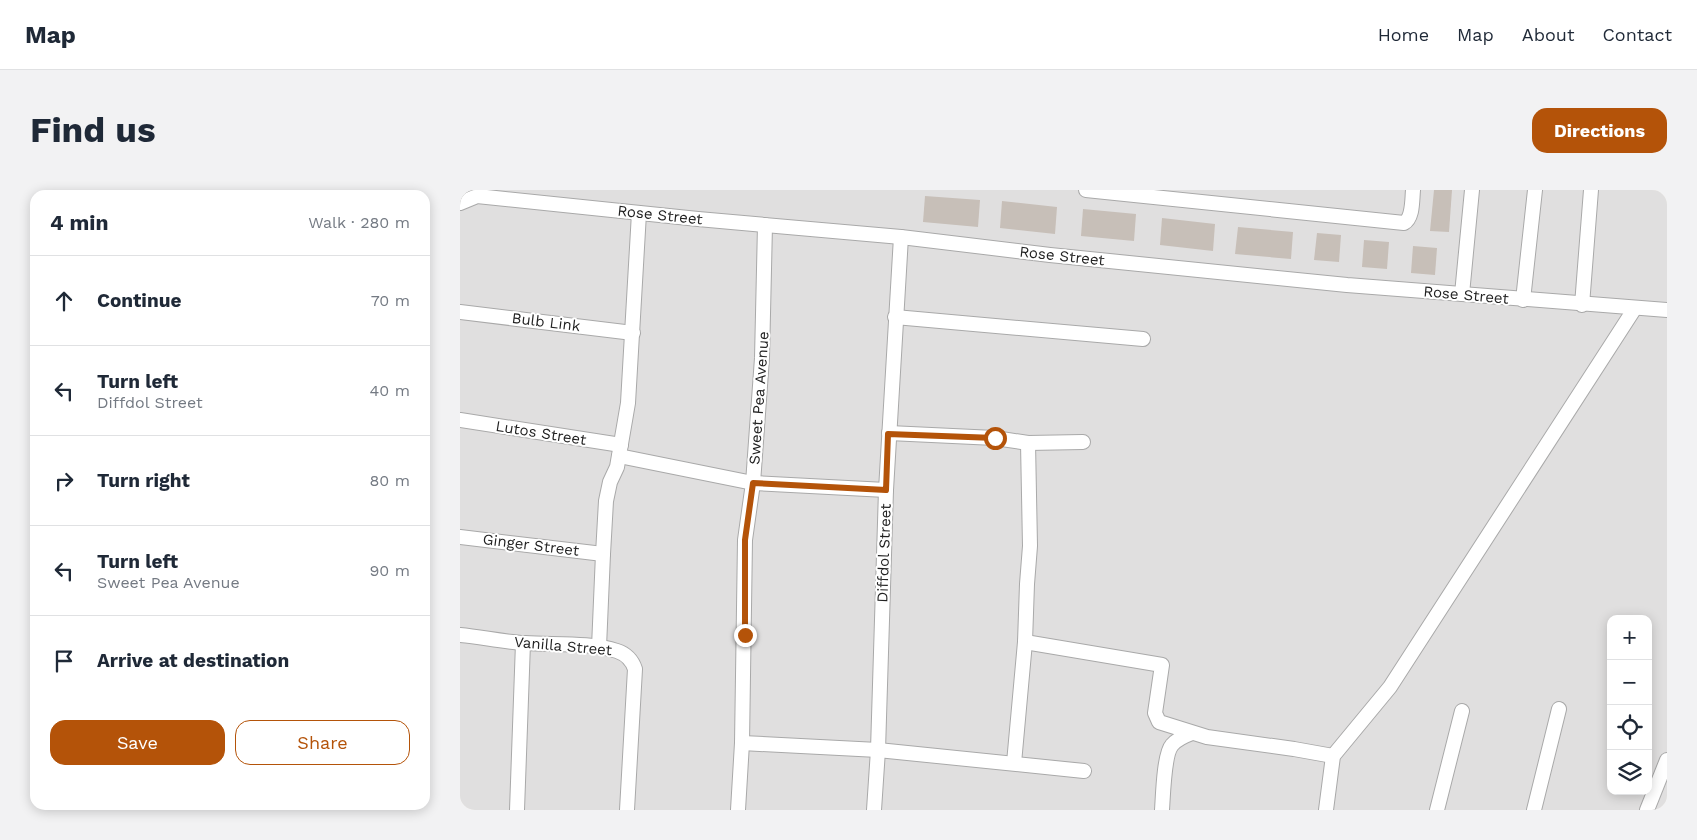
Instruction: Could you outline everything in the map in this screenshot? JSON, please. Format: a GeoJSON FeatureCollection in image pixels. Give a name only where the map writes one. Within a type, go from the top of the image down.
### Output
{"type":"FeatureCollection","features":[{"type":"Feature","properties":{"kind":"street"},"geometry":{"type":"LineString","coordinates":[[1086,190],[1153,193],[1404,223],[1410,217],[1413,190]]}},
{"type":"Feature","properties":{"kind":"street"},"geometry":{"type":"LineString","coordinates":[[1462,294],[1472,190]]}},
{"type":"Feature","properties":{"kind":"street"},"geometry":{"type":"LineString","coordinates":[[1523,300],[1535,190]]}},
{"type":"Feature","properties":{"kind":"street"},"geometry":{"type":"LineString","coordinates":[[1582,305],[1592,190]]}},
{"type":"Feature","properties":{"kind":"street","name":"Rose Street"},"geometry":{"type":"LineString","coordinates":[[460,203],[463,200],[478,196],[901,237],[1050,255],[1347,285],[1582,305],[1667,310]]}},
{"type":"Feature","properties":{"kind":"street"},"geometry":{"type":"LineString","coordinates":[[599,647],[606,501],[620,450],[628,403],[639,213]]}},
{"type":"Feature","properties":{"kind":"street","name":"Sweet Pea Avenue"},"geometry":{"type":"LineString","coordinates":[[738,810],[742,743],[745,540],[753,483],[762,358],[764,225]]}},
{"type":"Feature","properties":{"kind":"street","name":"Diffdol Street"},"geometry":{"type":"LineString","coordinates":[[874,810],[878,750],[888,434],[901,237]]}},
{"type":"Feature","properties":{"kind":"street"},"geometry":{"type":"LineString","coordinates":[[1326,810],[1333,756],[1390,687],[1635,308]]}},
{"type":"Feature","properties":{"kind":"street","name":"Bulb Link"},"geometry":{"type":"LineString","coordinates":[[460,312],[633,333]]}},
{"type":"Feature","properties":{"kind":"street"},"geometry":{"type":"LineString","coordinates":[[895,317],[1144,339]]}},
{"type":"Feature","properties":{"kind":"street","name":"Lutos Street"},"geometry":{"type":"LineString","coordinates":[[460,420],[620,450],[753,483],[886,490]]}},
{"type":"Feature","properties":{"kind":"street"},"geometry":{"type":"LineString","coordinates":[[888,434],[995,438],[1028,443],[1083,442]]}},
{"type":"Feature","properties":{"kind":"street"},"geometry":{"type":"LineString","coordinates":[[1014,764],[1026,642],[1026,584],[1030,546],[1028,443]]}},
{"type":"Feature","properties":{"kind":"street","name":"Ginger Street"},"geometry":{"type":"LineString","coordinates":[[460,537],[602,554]]}},
{"type":"Feature","properties":{"kind":"street","name":"Vanilla Street"},"geometry":{"type":"LineString","coordinates":[[460,635],[523,643],[599,647],[617,651],[626,655],[633,662],[635,669],[627,810]]}},
{"type":"Feature","properties":{"kind":"street"},"geometry":{"type":"LineString","coordinates":[[1026,642],[1162,665],[1155,713],[1159,722],[1208,737],[1294,748],[1333,756]]}},
{"type":"Feature","properties":{"kind":"street"},"geometry":{"type":"LineString","coordinates":[[517,810],[523,643]]}},
{"type":"Feature","properties":{"kind":"street"},"geometry":{"type":"LineString","coordinates":[[1534,810],[1559,709]]}},
{"type":"Feature","properties":{"kind":"street"},"geometry":{"type":"LineString","coordinates":[[1437,810],[1462,711]]}},
{"type":"Feature","properties":{"kind":"street"},"geometry":{"type":"LineString","coordinates":[[1162,810],[1167,756],[1170,747],[1177,740],[1192,733]]}},
{"type":"Feature","properties":{"kind":"street"},"geometry":{"type":"LineString","coordinates":[[742,743],[878,750],[1084,771]]}},
{"type":"Feature","properties":{"kind":"street"},"geometry":{"type":"LineString","coordinates":[[1647,810],[1667,760]]}},
{"type":"Feature","properties":{"kind":"shaded area"},"geometry":{"type":"Polygon","coordinates":[[[460,190],[1667,190],[1667,810],[460,810],[460,190]]]}},
{"type":"Feature","properties":{"kind":"building"},"geometry":{"type":"Polygon","coordinates":[[[1434,190],[1452,190],[1449,232],[1430,231],[1434,190]]]}},
{"type":"Feature","properties":{"kind":"building"},"geometry":{"type":"Polygon","coordinates":[[[925,196],[980,200],[978,227],[923,222],[925,196]]]}},
{"type":"Feature","properties":{"kind":"building"},"geometry":{"type":"Polygon","coordinates":[[[1002,201],[1057,207],[1055,234],[1000,228],[1002,201]]]}},
{"type":"Feature","properties":{"kind":"building"},"geometry":{"type":"Polygon","coordinates":[[[1083,209],[1136,214],[1134,241],[1081,236],[1083,209]]]}},
{"type":"Feature","properties":{"kind":"building"},"geometry":{"type":"Polygon","coordinates":[[[1162,218],[1215,224],[1213,251],[1160,245],[1162,218]]]}},
{"type":"Feature","properties":{"kind":"building"},"geometry":{"type":"Polygon","coordinates":[[[1238,227],[1293,232],[1291,259],[1235,254],[1238,227]]]}},
{"type":"Feature","properties":{"kind":"building"},"geometry":{"type":"Polygon","coordinates":[[[1317,233],[1341,235],[1339,262],[1314,260],[1317,233]]]}},
{"type":"Feature","properties":{"kind":"building"},"geometry":{"type":"Polygon","coordinates":[[[1364,240],[1389,242],[1387,269],[1362,267],[1364,240]]]}},
{"type":"Feature","properties":{"kind":"building"},"geometry":{"type":"Polygon","coordinates":[[[1413,246],[1437,248],[1435,275],[1411,273],[1413,246]]]}},
{"type":"Feature","properties":{"kind":"route"},"geometry":{"type":"LineString","coordinates":[[745,635],[745,540],[753,483],[886,490],[888,434],[995,438]]}}]}
